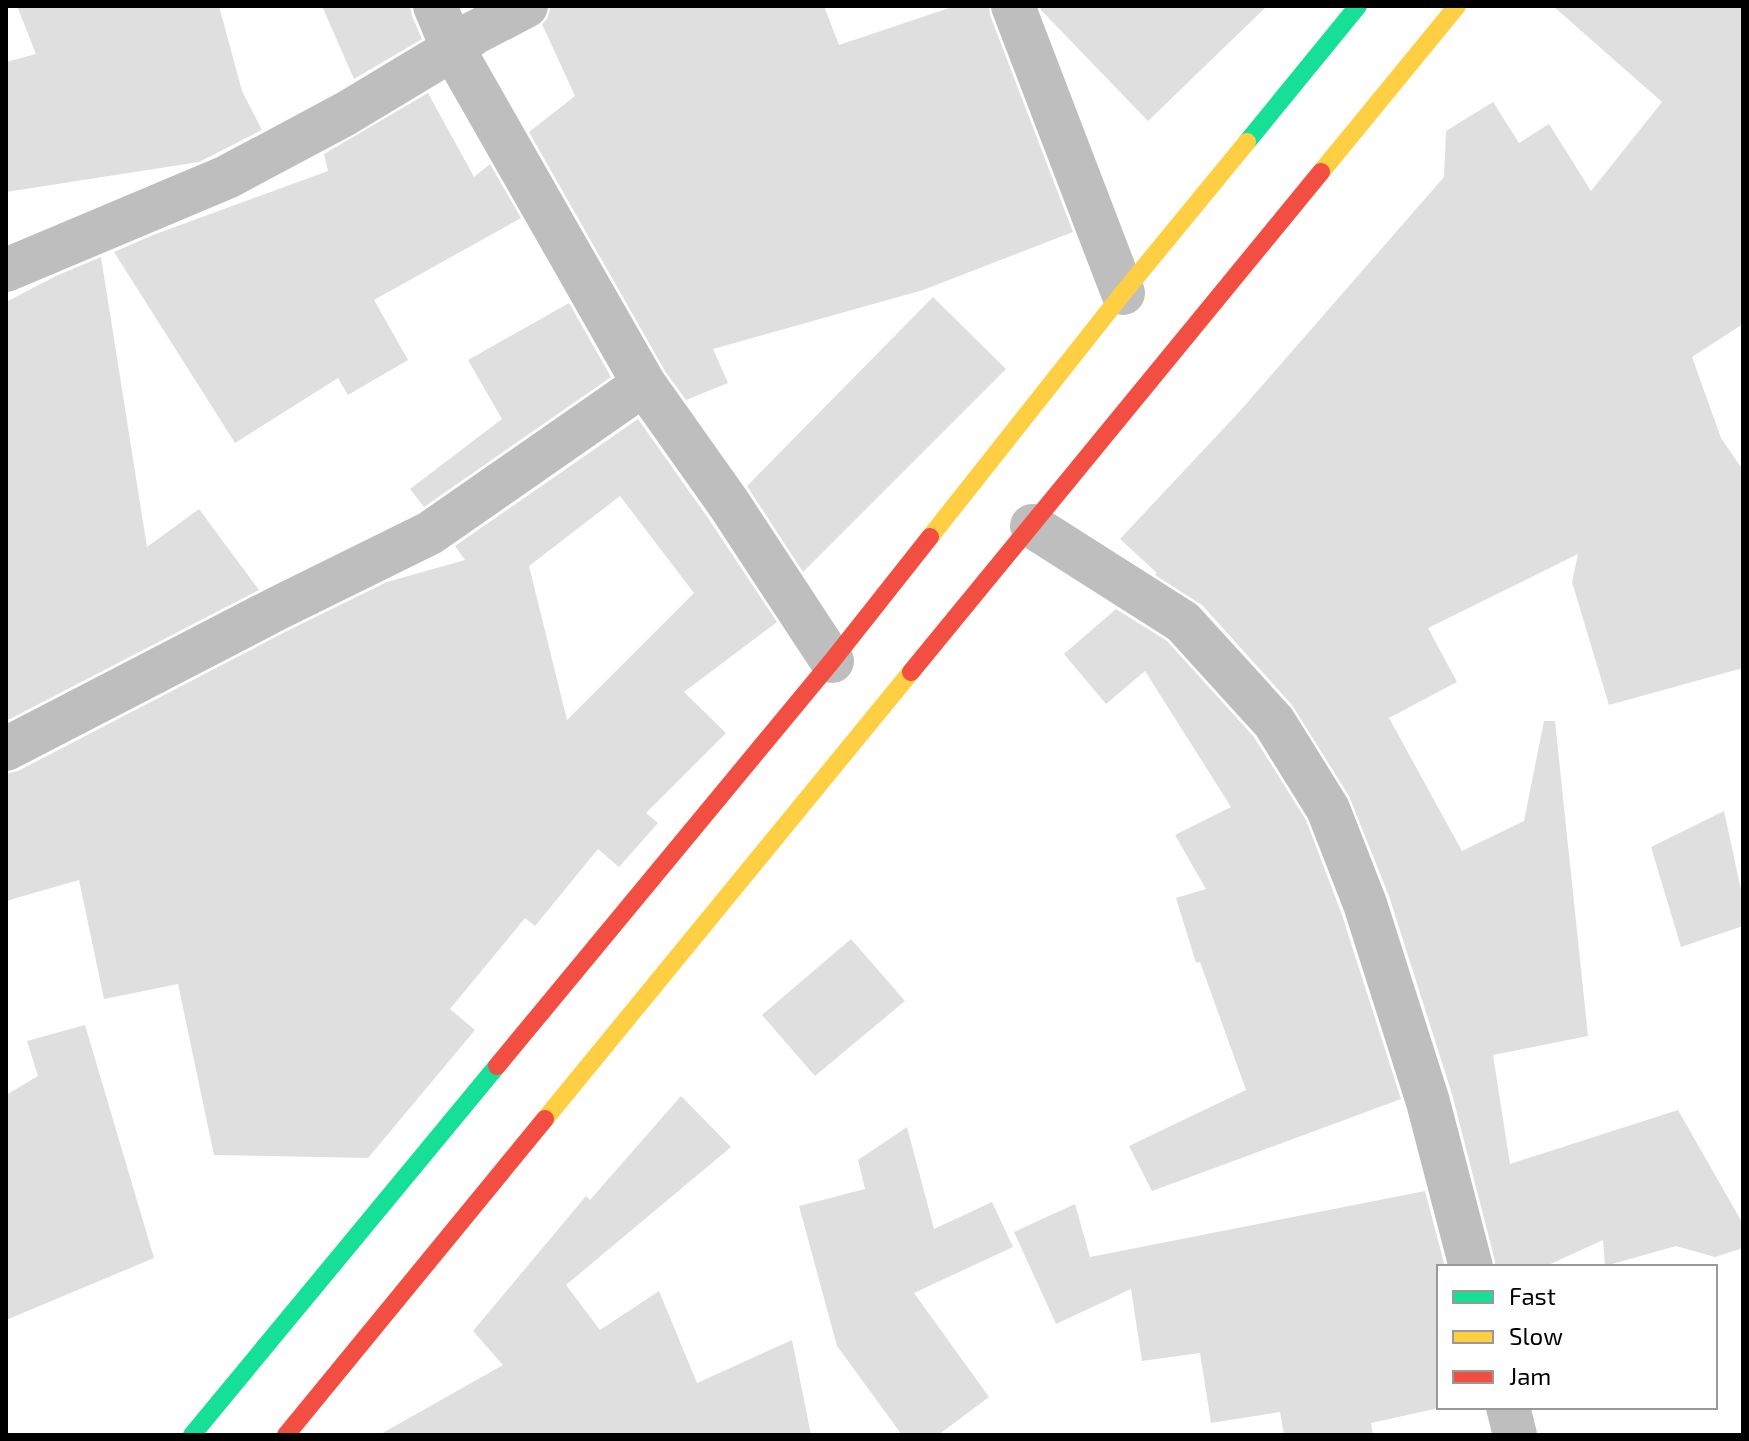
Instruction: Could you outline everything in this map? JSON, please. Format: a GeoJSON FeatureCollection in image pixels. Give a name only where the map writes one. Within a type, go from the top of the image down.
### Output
{"type":"FeatureCollection","features":[{"type":"Feature","properties":{"kind":"main road"},"geometry":{"type":"LineString","coordinates":[[192,1435],[832,661],[1123,293],[1358,6]]}},
{"type":"Feature","properties":{"kind":"main road"},"geometry":{"type":"LineString","coordinates":[[286,1435],[1457,6]]}},
{"type":"Feature","properties":{"kind":"street"},"geometry":{"type":"LineString","coordinates":[[435,6],[453,49],[644,384],[729,504],[832,661]]}},
{"type":"Feature","properties":{"kind":"street"},"geometry":{"type":"LineString","coordinates":[[6,270],[227,177],[345,114],[474,33],[526,6]]}},
{"type":"Feature","properties":{"kind":"street"},"geometry":{"type":"LineString","coordinates":[[1013,6],[1123,293]]}},
{"type":"Feature","properties":{"kind":"street"},"geometry":{"type":"LineString","coordinates":[[6,749],[430,533],[644,384]]}},
{"type":"Feature","properties":{"kind":"street"},"geometry":{"type":"LineString","coordinates":[[1032,526],[1183,622],[1274,722],[1328,809],[1365,904],[1428,1102],[1470,1265]]}},
{"type":"Feature","properties":{"kind":"street"},"geometry":{"type":"LineString","coordinates":[[1508,1409],[1515,1435]]}},
{"type":"Feature","properties":{"kind":"building"},"geometry":{"type":"Polygon","coordinates":[[[17,6],[219,6],[242,91],[262,130],[199,162],[6,192],[6,62],[36,54],[17,6]]]}},
{"type":"Feature","properties":{"kind":"building"},"geometry":{"type":"Polygon","coordinates":[[[322,6],[410,6],[422,39],[354,79],[322,6]]]}},
{"type":"Feature","properties":{"kind":"building"},"geometry":{"type":"Polygon","coordinates":[[[551,6],[824,6],[839,45],[955,6],[989,6],[1073,232],[923,290],[713,349],[728,383],[686,400],[665,371],[529,132],[575,96],[542,24],[551,6]]]}},
{"type":"Feature","properties":{"kind":"building"},"geometry":{"type":"Polygon","coordinates":[[[1040,6],[1267,6],[1148,121],[1040,6]]]}},
{"type":"Feature","properties":{"kind":"building"},"geometry":{"type":"Polygon","coordinates":[[[1553,6],[1743,6],[1743,324],[1692,357],[1721,438],[1743,470],[1743,668],[1609,705],[1572,582],[1578,554],[1428,628],[1457,682],[1389,718],[1462,851],[1524,821],[1544,721],[1555,721],[1588,1036],[1493,1055],[1510,1164],[1678,1110],[1743,1224],[1743,1248],[1715,1257],[1676,1246],[1605,1265],[1603,1240],[1548,1265],[1495,1265],[1452,1094],[1389,896],[1349,796],[1292,705],[1202,605],[1155,575],[1157,573],[1120,539],[1239,412],[1444,177],[1446,131],[1493,102],[1519,143],[1549,124],[1591,191],[1662,102],[1553,6]]]}},
{"type":"Feature","properties":{"kind":"building"},"geometry":{"type":"Polygon","coordinates":[[[428,93],[474,177],[490,164],[521,218],[374,300],[408,360],[348,395],[338,378],[235,443],[114,252],[328,171],[324,154],[428,93]]]}},
{"type":"Feature","properties":{"kind":"building"},"geometry":{"type":"Polygon","coordinates":[[[101,257],[147,547],[199,509],[259,590],[6,721],[6,302],[101,257]]]}},
{"type":"Feature","properties":{"kind":"building"},"geometry":{"type":"Polygon","coordinates":[[[933,297],[1006,369],[803,572],[747,486],[933,297]]]}},
{"type":"Feature","properties":{"kind":"building"},"geometry":{"type":"Polygon","coordinates":[[[569,303],[611,377],[424,507],[410,489],[502,419],[468,360],[569,303]]]}},
{"type":"Feature","properties":{"kind":"building"},"geometry":{"type":"Polygon","coordinates":[[[638,419],[777,622],[684,692],[726,733],[646,813],[658,823],[619,867],[598,849],[535,926],[525,918],[450,1009],[475,1030],[368,1158],[214,1155],[178,984],[104,999],[79,880],[6,901],[6,774],[18,771],[387,582],[465,560],[455,546],[638,419]],[[620,496],[529,566],[567,720],[694,593],[620,496]]]}},
{"type":"Feature","properties":{"kind":"building"},"geometry":{"type":"Polygon","coordinates":[[[1116,609],[1167,641],[1254,737],[1306,820],[1341,912],[1401,1099],[1152,1191],[1129,1146],[1246,1090],[1200,962],[1196,963],[1176,898],[1206,889],[1175,835],[1231,807],[1145,671],[1106,704],[1064,654],[1116,609]]]}},
{"type":"Feature","properties":{"kind":"building"},"geometry":{"type":"Polygon","coordinates":[[[1724,811],[1743,899],[1743,926],[1681,947],[1651,847],[1724,811]]]}},
{"type":"Feature","properties":{"kind":"building"},"geometry":{"type":"Polygon","coordinates":[[[851,939],[905,1001],[815,1076],[762,1015],[851,939]]]}},
{"type":"Feature","properties":{"kind":"building"},"geometry":{"type":"Polygon","coordinates":[[[85,1025],[154,1258],[6,1320],[6,1095],[38,1076],[27,1041],[85,1025]]]}},
{"type":"Feature","properties":{"kind":"building"},"geometry":{"type":"Polygon","coordinates":[[[681,1096],[731,1147],[566,1285],[600,1330],[659,1291],[697,1383],[792,1340],[811,1435],[379,1435],[503,1365],[473,1331],[586,1196],[590,1200],[681,1096]]]}},
{"type":"Feature","properties":{"kind":"building"},"geometry":{"type":"Polygon","coordinates":[[[907,1127],[934,1229],[992,1202],[1013,1247],[914,1293],[989,1397],[938,1435],[902,1435],[837,1346],[799,1206],[865,1189],[858,1160],[907,1127]]]}},
{"type":"Feature","properties":{"kind":"building"},"geometry":{"type":"Polygon","coordinates":[[[1425,1191],[1444,1265],[1437,1265],[1437,1408],[1371,1423],[1373,1435],[1284,1435],[1280,1412],[1211,1423],[1200,1353],[1142,1361],[1131,1289],[1056,1324],[1014,1232],[1075,1204],[1090,1257],[1425,1191]]]}},
{"type":"Feature","properties":{"kind":"traffic: fast"},"geometry":{"type":"LineString","coordinates":[[1247,142],[1358,6]]}},
{"type":"Feature","properties":{"kind":"traffic: fast"},"geometry":{"type":"LineString","coordinates":[[192,1435],[497,1066]]}},
{"type":"Feature","properties":{"kind":"traffic: slow"},"geometry":{"type":"LineString","coordinates":[[1321,172],[1457,6]]}},
{"type":"Feature","properties":{"kind":"traffic: slow"},"geometry":{"type":"LineString","coordinates":[[930,537],[1247,142]]}},
{"type":"Feature","properties":{"kind":"traffic: slow"},"geometry":{"type":"LineString","coordinates":[[545,1119],[911,672]]}},
{"type":"Feature","properties":{"kind":"traffic: jam"},"geometry":{"type":"LineString","coordinates":[[911,672],[1321,172]]}},
{"type":"Feature","properties":{"kind":"traffic: jam"},"geometry":{"type":"LineString","coordinates":[[497,1066],[832,661],[930,537]]}},
{"type":"Feature","properties":{"kind":"traffic: jam"},"geometry":{"type":"LineString","coordinates":[[286,1435],[545,1119]]}}]}
